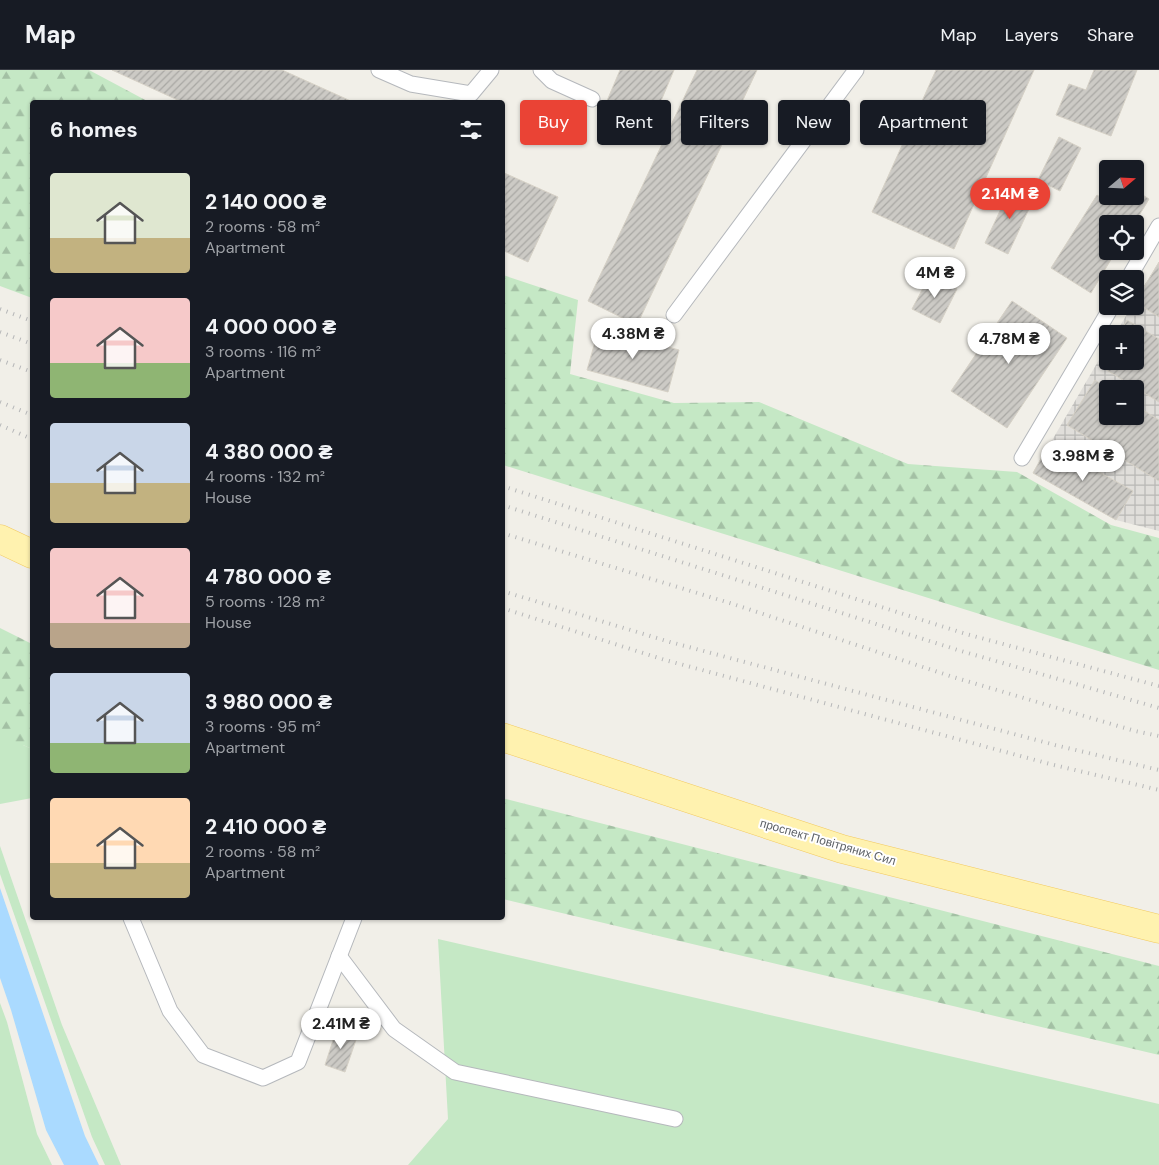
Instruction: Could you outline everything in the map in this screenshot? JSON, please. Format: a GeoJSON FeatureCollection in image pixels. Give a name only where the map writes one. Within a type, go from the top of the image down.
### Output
{"type":"FeatureCollection","features":[{"type":"Feature","properties":{"kind":"main road"},"geometry":{"type":"LineString","coordinates":[[0,539],[30,553]]}},
{"type":"Feature","properties":{"kind":"main road","name":"проспект Повітряних Сил"},"geometry":{"type":"LineString","coordinates":[[505,738],[842,849],[1159,929]]}},
{"type":"Feature","properties":{"kind":"lane"},"geometry":{"type":"LineString","coordinates":[[379,70],[411,84],[471,94],[491,70]]}},
{"type":"Feature","properties":{"kind":"lane"},"geometry":{"type":"LineString","coordinates":[[541,70],[552,81],[592,99]]}},
{"type":"Feature","properties":{"kind":"lane"},"geometry":{"type":"LineString","coordinates":[[674,315],[856,70]]}},
{"type":"Feature","properties":{"kind":"lane"},"geometry":{"type":"LineString","coordinates":[[1133,270],[1159,226]]}},
{"type":"Feature","properties":{"kind":"lane"},"geometry":{"type":"LineString","coordinates":[[1022,458],[1107,315]]}},
{"type":"Feature","properties":{"kind":"lane"},"geometry":{"type":"LineString","coordinates":[[132,920],[170,1011],[204,1055],[263,1078],[298,1062],[353,920]]}},
{"type":"Feature","properties":{"kind":"lane"},"geometry":{"type":"LineString","coordinates":[[339,956],[394,1029],[455,1072],[675,1119]]}},
{"type":"Feature","properties":{"kind":"shaded area"},"geometry":{"type":"Polygon","coordinates":[[[1159,262],[1159,531],[1116,520],[1033,473],[1099,360],[1099,370],[1144,370],[1144,325],[1120,325],[1127,315],[1144,315],[1144,286],[1159,262]]]}},
{"type":"Feature","properties":{"kind":"green space"},"geometry":{"type":"Polygon","coordinates":[[[0,70],[89,70],[145,100],[30,100],[30,297],[0,286],[0,70]]]}},
{"type":"Feature","properties":{"kind":"green space"},"geometry":{"type":"Polygon","coordinates":[[[505,276],[578,300],[570,374],[674,403],[759,402],[908,464],[1017,472],[1111,525],[1159,538],[1159,670],[505,466],[505,276]]]}},
{"type":"Feature","properties":{"kind":"green space"},"geometry":{"type":"Polygon","coordinates":[[[0,628],[30,643],[30,748],[23,745],[0,745],[0,628]]]}},
{"type":"Feature","properties":{"kind":"green space"},"geometry":{"type":"Polygon","coordinates":[[[0,745],[23,745],[30,748],[30,798],[0,804],[0,745]]]}},
{"type":"Feature","properties":{"kind":"green space"},"geometry":{"type":"Polygon","coordinates":[[[505,799],[1159,966],[1159,1055],[505,899],[505,799]]]}},
{"type":"Feature","properties":{"kind":"green space"},"geometry":{"type":"Polygon","coordinates":[[[0,846],[62,1025],[121,1165],[105,1165],[92,1137],[0,874],[0,846]]]}},
{"type":"Feature","properties":{"kind":"green space"},"geometry":{"type":"Polygon","coordinates":[[[438,939],[1159,1104],[1159,1165],[408,1165],[448,1119],[438,939]]]}},
{"type":"Feature","properties":{"kind":"green space"},"geometry":{"type":"Polygon","coordinates":[[[0,1003],[7,1022],[37,1134],[52,1165],[0,1165],[0,1003]]]}},
{"type":"Feature","properties":{"kind":"water"},"geometry":{"type":"Polygon","coordinates":[[[0,888],[85,1136],[99,1165],[64,1165],[46,1130],[0,978],[0,888]]]}},
{"type":"Feature","properties":{"kind":"building"},"geometry":{"type":"Polygon","coordinates":[[[112,70],[282,70],[349,100],[178,100],[112,70]]]}},
{"type":"Feature","properties":{"kind":"building"},"geometry":{"type":"Polygon","coordinates":[[[620,70],[674,70],[661,100],[607,100],[620,70]]]}},
{"type":"Feature","properties":{"kind":"building"},"geometry":{"type":"Polygon","coordinates":[[[697,70],[757,70],[743,100],[683,100],[697,70]]]}},
{"type":"Feature","properties":{"kind":"building"},"geometry":{"type":"Polygon","coordinates":[[[936,70],[1034,70],[954,249],[872,212],[902,145],[986,145],[986,100],[922,100],[936,70]]]}},
{"type":"Feature","properties":{"kind":"building"},"geometry":{"type":"Polygon","coordinates":[[[1094,70],[1137,70],[1111,136],[1056,115],[1069,84],[1086,90],[1094,70]]]}},
{"type":"Feature","properties":{"kind":"building"},"geometry":{"type":"Polygon","coordinates":[[[681,104],[681,145],[722,145],[637,325],[588,301],[662,145],[671,145],[671,125],[681,104]]]}},
{"type":"Feature","properties":{"kind":"building"},"geometry":{"type":"Polygon","coordinates":[[[1059,137],[1081,148],[1060,191],[1038,180],[1059,137]]]}},
{"type":"Feature","properties":{"kind":"building"},"geometry":{"type":"Polygon","coordinates":[[[505,173],[558,197],[528,262],[505,251],[505,173]]]}},
{"type":"Feature","properties":{"kind":"building"},"geometry":{"type":"Polygon","coordinates":[[[1012,185],[1035,196],[1008,254],[985,243],[1012,185]]]}},
{"type":"Feature","properties":{"kind":"building"},"geometry":{"type":"Polygon","coordinates":[[[1097,195],[1099,196],[1099,205],[1144,205],[1144,196],[1149,199],[1139,215],[1099,215],[1099,260],[1111,260],[1105,270],[1099,270],[1099,280],[1091,293],[1051,268],[1097,195]]]}},
{"type":"Feature","properties":{"kind":"building"},"geometry":{"type":"Polygon","coordinates":[[[1159,262],[1159,317],[1144,308],[1144,287],[1159,262]]]}},
{"type":"Feature","properties":{"kind":"building"},"geometry":{"type":"Polygon","coordinates":[[[930,275],[957,289],[940,323],[912,309],[930,275]]]}},
{"type":"Feature","properties":{"kind":"building"},"geometry":{"type":"Polygon","coordinates":[[[1012,301],[1067,338],[1007,428],[951,391],[1012,301]]]}},
{"type":"Feature","properties":{"kind":"building"},"geometry":{"type":"Polygon","coordinates":[[[1127,320],[1135,325],[1124,325],[1127,320]]]}},
{"type":"Feature","properties":{"kind":"building"},"geometry":{"type":"Polygon","coordinates":[[[599,328],[679,350],[668,392],[587,370],[599,328]]]}},
{"type":"Feature","properties":{"kind":"building"},"geometry":{"type":"Polygon","coordinates":[[[1144,330],[1159,339],[1159,402],[1144,393],[1144,380],[1123,380],[1107,370],[1144,370],[1144,330]]]}},
{"type":"Feature","properties":{"kind":"building"},"geometry":{"type":"Polygon","coordinates":[[[1095,380],[1099,383],[1099,425],[1144,425],[1144,411],[1159,420],[1159,481],[1067,425],[1095,380]]]}},
{"type":"Feature","properties":{"kind":"building"},"geometry":{"type":"Polygon","coordinates":[[[1049,444],[1133,491],[1116,520],[1033,473],[1049,444]]]}},
{"type":"Feature","properties":{"kind":"building"},"geometry":{"type":"Polygon","coordinates":[[[337,1028],[358,1034],[345,1072],[325,1065],[337,1028]]]}},
{"type":"Feature","properties":{"kind":"railway"},"geometry":{"type":"LineString","coordinates":[[0,309],[30,320]]}},
{"type":"Feature","properties":{"kind":"railway"},"geometry":{"type":"LineString","coordinates":[[0,332],[30,343]]}},
{"type":"Feature","properties":{"kind":"railway"},"geometry":{"type":"LineString","coordinates":[[0,360],[30,371]]}},
{"type":"Feature","properties":{"kind":"railway"},"geometry":{"type":"LineString","coordinates":[[0,402],[30,414]]}},
{"type":"Feature","properties":{"kind":"railway"},"geometry":{"type":"LineString","coordinates":[[0,425],[30,438]]}},
{"type":"Feature","properties":{"kind":"railway"},"geometry":{"type":"LineString","coordinates":[[505,487],[966,634],[1159,686]]}},
{"type":"Feature","properties":{"kind":"railway"},"geometry":{"type":"LineString","coordinates":[[505,506],[961,651],[1159,708]]}},
{"type":"Feature","properties":{"kind":"railway"},"geometry":{"type":"LineString","coordinates":[[505,534],[733,604],[953,677],[1135,731],[1159,736]]}},
{"type":"Feature","properties":{"kind":"railway"},"geometry":{"type":"LineString","coordinates":[[505,592],[670,642],[1055,745],[1159,770]]}},
{"type":"Feature","properties":{"kind":"railway"},"geometry":{"type":"LineString","coordinates":[[505,609],[665,660],[1050,764],[1159,790]]}}]}
